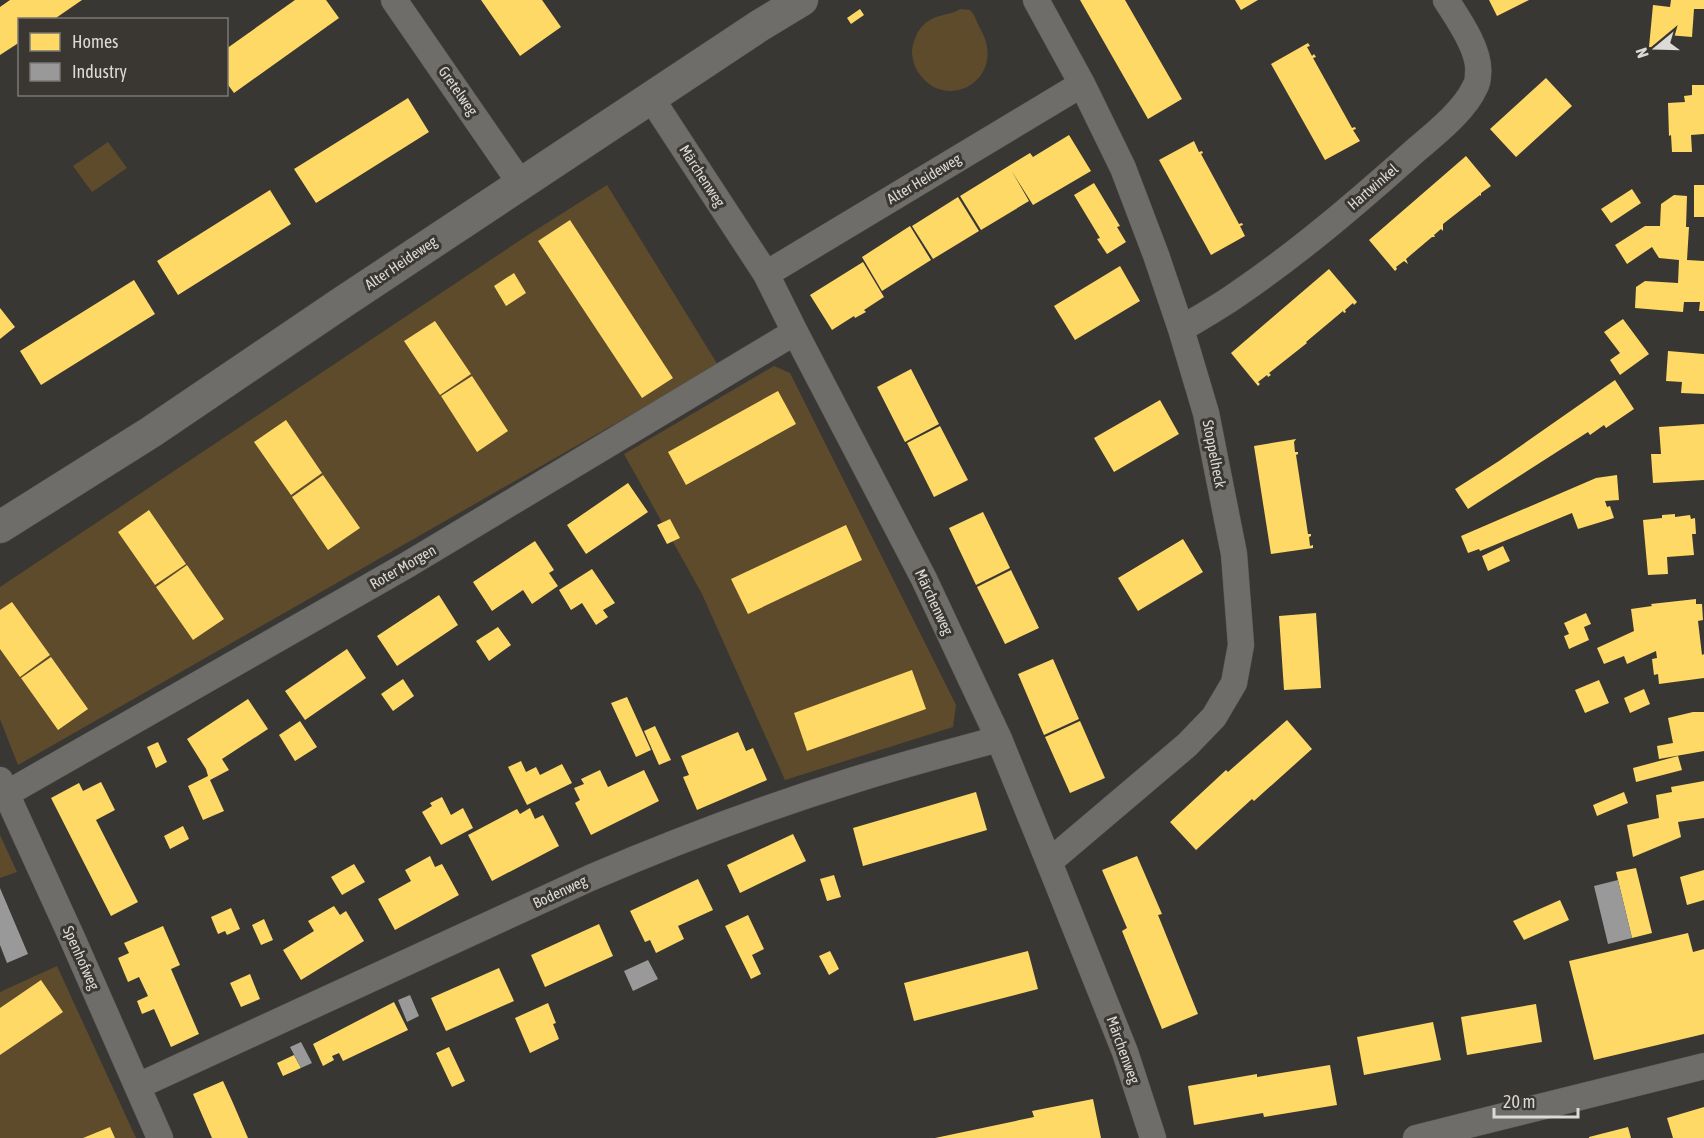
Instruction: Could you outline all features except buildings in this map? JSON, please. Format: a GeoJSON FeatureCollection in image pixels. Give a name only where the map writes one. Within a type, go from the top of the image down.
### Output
{"type":"FeatureCollection","features":[{"type":"Feature","properties":{"kind":"street","name":"Gretelweg"},"geometry":{"type":"LineString","coordinates":[[394,0],[521,184]]}},
{"type":"Feature","properties":{"kind":"street","name":"Alter Heideweg"},"geometry":{"type":"LineString","coordinates":[[0,527],[151,432],[521,184],[802,0]]}},
{"type":"Feature","properties":{"kind":"street","name":"Stoppelheck"},"geometry":{"type":"LineString","coordinates":[[1036,0],[1082,84],[1123,168],[1181,329],[1206,412],[1234,554],[1241,645],[1234,683],[1214,717],[1187,745],[1049,862]]}},
{"type":"Feature","properties":{"kind":"street","name":"Hartwinkel"},"geometry":{"type":"LineString","coordinates":[[1181,329],[1238,294],[1300,249],[1370,191],[1440,129],[1463,105],[1475,88],[1479,72],[1467,35],[1446,0]]}},
{"type":"Feature","properties":{"kind":"street","name":"Alter Heideweg"},"geometry":{"type":"LineString","coordinates":[[766,274],[1082,84]]}},
{"type":"Feature","properties":{"kind":"street","name":"Märchenweg"},"geometry":{"type":"LineString","coordinates":[[651,98],[766,274],[924,579],[999,739],[1125,1052],[1153,1138]]}},
{"type":"Feature","properties":{"kind":"street","name":"Roter Morgen"},"geometry":{"type":"LineString","coordinates":[[3,787],[407,565],[795,332]]}},
{"type":"Feature","properties":{"kind":"street","name":"Bodenweg"},"geometry":{"type":"LineString","coordinates":[[138,1086],[590,878],[656,850],[724,824],[854,780],[999,739]]}},
{"type":"Feature","properties":{"kind":"street","name":"Spenhofweg"},"geometry":{"type":"LineString","coordinates":[[3,787],[160,1138]]}},
{"type":"Feature","properties":{"kind":"street"},"geometry":{"type":"LineString","coordinates":[[1416,1138],[1704,1066]]}},
{"type":"Feature","properties":{"kind":"shaded area"},"geometry":{"type":"Polygon","coordinates":[[[960,9],[970,10],[975,17],[987,48],[986,64],[980,76],[970,86],[957,90],[943,90],[930,84],[918,72],[912,50],[918,33],[926,23],[960,9]]]}},
{"type":"Feature","properties":{"kind":"shaded area"},"geometry":{"type":"Polygon","coordinates":[[[108,142],[127,168],[92,192],[73,166],[108,142]]]}},
{"type":"Feature","properties":{"kind":"shaded area"},"geometry":{"type":"Polygon","coordinates":[[[607,185],[718,365],[18,765],[0,719],[0,587],[528,235],[607,185]]]}},
{"type":"Feature","properties":{"kind":"shaded area"},"geometry":{"type":"Polygon","coordinates":[[[774,366],[790,373],[956,705],[953,727],[785,780],[702,594],[624,454],[774,366]]]}},
{"type":"Feature","properties":{"kind":"shaded area"},"geometry":{"type":"Polygon","coordinates":[[[0,835],[17,872],[0,878],[0,835]]]}},
{"type":"Feature","properties":{"kind":"shaded area"},"geometry":{"type":"Polygon","coordinates":[[[57,966],[136,1138],[0,1138],[0,992],[57,966]]]}}]}
